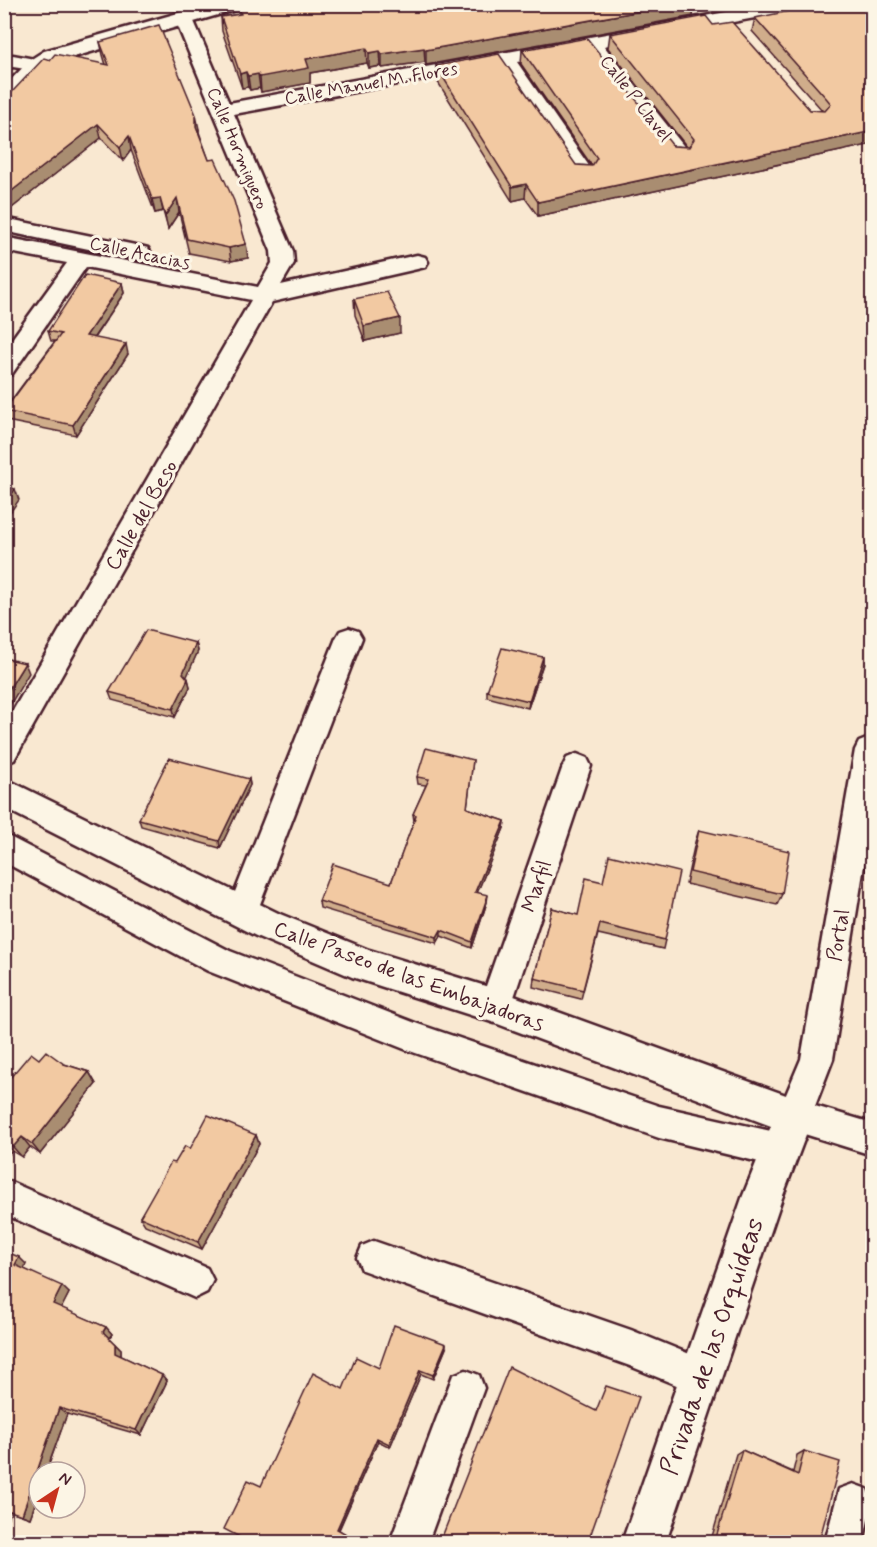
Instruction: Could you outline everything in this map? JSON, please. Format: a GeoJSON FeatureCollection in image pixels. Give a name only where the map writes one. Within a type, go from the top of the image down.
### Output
{"type":"FeatureCollection","features":[{"type":"Feature","properties":{"kind":"street"},"geometry":{"type":"LineString","coordinates":[[7,64],[52,38],[168,4]]}},
{"type":"Feature","properties":{"kind":"street"},"geometry":{"type":"LineString","coordinates":[[4,101],[38,65],[74,48],[235,4]]}},
{"type":"Feature","properties":{"kind":"street","name":"Calle Manuel M. Flores"},"geometry":{"type":"LineString","coordinates":[[222,110],[592,43],[737,12],[803,4]]}},
{"type":"Feature","properties":{"kind":"street"},"geometry":{"type":"LineString","coordinates":[[737,12],[741,35]]}},
{"type":"Feature","properties":{"kind":"street","name":"Calle Hormiguero"},"geometry":{"type":"LineString","coordinates":[[184,19],[283,254],[283,263],[271,287]]}},
{"type":"Feature","properties":{"kind":"street","name":"Calle P Clavel"},"geometry":{"type":"LineString","coordinates":[[592,43],[680,154]]}},
{"type":"Feature","properties":{"kind":"street"},"geometry":{"type":"LineString","coordinates":[[505,58],[584,173]]}},
{"type":"Feature","properties":{"kind":"street"},"geometry":{"type":"LineString","coordinates":[[7,64],[38,65]]}},
{"type":"Feature","properties":{"kind":"street","name":"Calle Acacias"},"geometry":{"type":"LineString","coordinates":[[4,224],[229,272],[271,287]]}},
{"type":"Feature","properties":{"kind":"street","name":"Calle Acacias"},"geometry":{"type":"LineString","coordinates":[[4,244],[80,260],[271,287]]}},
{"type":"Feature","properties":{"kind":"street"},"geometry":{"type":"LineString","coordinates":[[4,368],[80,260]]}},
{"type":"Feature","properties":{"kind":"street"},"geometry":{"type":"LineString","coordinates":[[271,287],[303,290],[417,262]]}},
{"type":"Feature","properties":{"kind":"street","name":"Calle del Beso"},"geometry":{"type":"LineString","coordinates":[[4,752],[271,287]]}},
{"type":"Feature","properties":{"kind":"street"},"geometry":{"type":"LineString","coordinates":[[242,912],[348,638]]}},
{"type":"Feature","properties":{"kind":"street","name":"Portal"},"geometry":{"type":"LineString","coordinates":[[787,1133],[817,1059],[869,750]]}},
{"type":"Feature","properties":{"kind":"street","name":"Marfil"},"geometry":{"type":"LineString","coordinates":[[495,1006],[577,766]]}},
{"type":"Feature","properties":{"kind":"street","name":"Calle Paseo de las Embajadoras"},"geometry":{"type":"LineString","coordinates":[[4,792],[242,912],[365,965],[495,1006],[787,1133],[873,1139]]}},
{"type":"Feature","properties":{"kind":"street"},"geometry":{"type":"LineString","coordinates":[[4,847],[219,961],[418,1040],[659,1122],[787,1133]]}},
{"type":"Feature","properties":{"kind":"street","name":"Privada de las Orquídeas"},"geometry":{"type":"LineString","coordinates":[[644,1542],[787,1133]]}},
{"type":"Feature","properties":{"kind":"street"},"geometry":{"type":"LineString","coordinates":[[4,1196],[195,1280]]}},
{"type":"Feature","properties":{"kind":"street"},"geometry":{"type":"LineString","coordinates":[[374,1258],[631,1348],[701,1377]]}},
{"type":"Feature","properties":{"kind":"street"},"geometry":{"type":"LineString","coordinates":[[409,1542],[466,1388]]}},
{"type":"Feature","properties":{"kind":"street"},"geometry":{"type":"LineString","coordinates":[[844,1542],[853,1503]]}},
{"type":"Feature","properties":{"kind":"building"},"geometry":{"type":"Polygon","coordinates":[[[245,4],[679,4],[426,50],[424,48],[382,54],[380,51],[369,53],[366,48],[306,59],[309,68],[260,77],[258,74],[248,76],[246,72],[240,74],[221,17],[241,14],[239,8],[246,7],[245,4]]]}},
{"type":"Feature","properties":{"kind":"building"},"geometry":{"type":"Polygon","coordinates":[[[824,4],[873,6],[873,131],[538,202],[526,184],[512,187],[436,66],[499,54],[576,165],[592,166],[597,158],[522,50],[587,38],[673,146],[689,147],[694,139],[610,34],[706,16],[713,25],[732,22],[810,110],[825,111],[831,104],[755,18],[824,4]]]}},
{"type":"Feature","properties":{"kind":"building"},"geometry":{"type":"Polygon","coordinates":[[[159,25],[196,115],[196,126],[209,160],[215,159],[234,201],[246,244],[229,248],[187,239],[177,198],[165,216],[160,198],[152,199],[129,136],[120,147],[98,124],[4,197],[4,101],[13,91],[44,58],[50,60],[55,54],[109,65],[100,42],[159,25]]]}},
{"type":"Feature","properties":{"kind":"building"},"geometry":{"type":"Polygon","coordinates":[[[85,275],[122,283],[86,336],[126,344],[73,425],[4,411],[61,334],[48,331],[85,275]]]}},
{"type":"Feature","properties":{"kind":"building"},"geometry":{"type":"Polygon","coordinates":[[[387,292],[400,318],[364,326],[354,299],[387,292]]]}},
{"type":"Feature","properties":{"kind":"building"},"geometry":{"type":"Polygon","coordinates":[[[4,486],[15,489],[4,505],[4,486]]]}},
{"type":"Feature","properties":{"kind":"building"},"geometry":{"type":"Polygon","coordinates":[[[146,630],[196,643],[183,673],[188,679],[173,709],[109,692],[146,630]]]}},
{"type":"Feature","properties":{"kind":"building"},"geometry":{"type":"Polygon","coordinates":[[[502,648],[543,657],[529,701],[487,691],[502,648]]]}},
{"type":"Feature","properties":{"kind":"building"},"geometry":{"type":"Polygon","coordinates":[[[4,658],[25,663],[4,697],[4,658]]]}},
{"type":"Feature","properties":{"kind":"building"},"geometry":{"type":"Polygon","coordinates":[[[426,748],[473,760],[467,808],[505,821],[475,892],[488,895],[472,942],[441,930],[437,937],[319,901],[333,864],[391,883],[416,815],[413,814],[429,779],[417,777],[426,748]]]}},
{"type":"Feature","properties":{"kind":"building"},"geometry":{"type":"Polygon","coordinates":[[[169,758],[249,779],[219,841],[139,819],[169,758]]]}},
{"type":"Feature","properties":{"kind":"building"},"geometry":{"type":"Polygon","coordinates":[[[699,830],[789,851],[782,894],[690,872],[699,830]]]}},
{"type":"Feature","properties":{"kind":"building"},"geometry":{"type":"Polygon","coordinates":[[[609,855],[679,872],[665,940],[600,924],[583,990],[534,978],[552,908],[578,915],[586,878],[603,882],[609,855]]]}},
{"type":"Feature","properties":{"kind":"building"},"geometry":{"type":"Polygon","coordinates":[[[46,1051],[64,1064],[89,1072],[32,1144],[22,1137],[13,1147],[4,1141],[4,1085],[31,1053],[39,1059],[46,1051]]]}},
{"type":"Feature","properties":{"kind":"building"},"geometry":{"type":"Polygon","coordinates":[[[208,1115],[256,1135],[198,1242],[140,1217],[171,1162],[175,1163],[185,1146],[190,1149],[208,1115]]]}},
{"type":"Feature","properties":{"kind":"building"},"geometry":{"type":"Polygon","coordinates":[[[4,1251],[19,1257],[15,1265],[62,1286],[53,1304],[106,1327],[103,1332],[115,1344],[115,1353],[162,1375],[136,1430],[59,1408],[41,1460],[27,1460],[27,1501],[22,1515],[4,1509],[4,1251]]]}},
{"type":"Feature","properties":{"kind":"building"},"geometry":{"type":"Polygon","coordinates":[[[394,1325],[446,1344],[433,1375],[420,1370],[389,1444],[377,1438],[337,1529],[357,1540],[356,1542],[249,1542],[224,1529],[248,1480],[261,1486],[313,1373],[343,1389],[356,1357],[379,1368],[394,1325]]]}},
{"type":"Feature","properties":{"kind":"building"},"geometry":{"type":"Polygon","coordinates":[[[509,1367],[596,1411],[606,1386],[639,1397],[588,1542],[440,1542],[509,1367]]]}},
{"type":"Feature","properties":{"kind":"building"},"geometry":{"type":"Polygon","coordinates":[[[742,1450],[798,1475],[804,1451],[840,1462],[819,1542],[723,1542],[716,1538],[742,1450]]]}}]}
